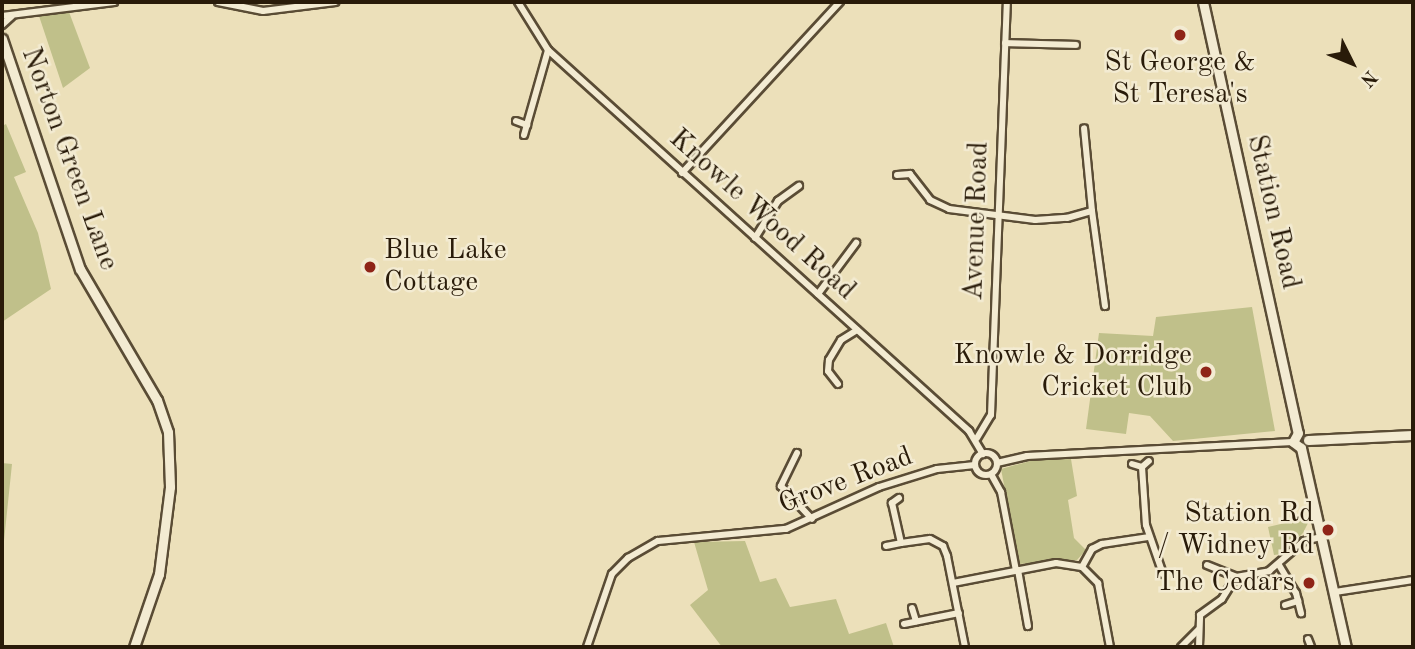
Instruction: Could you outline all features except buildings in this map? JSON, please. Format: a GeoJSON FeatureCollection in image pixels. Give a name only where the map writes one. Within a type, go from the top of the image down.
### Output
{"type":"FeatureCollection","features":[{"type":"Feature","properties":{"kind":"street"},"geometry":{"type":"LineString","coordinates":[[2,16],[114,2]]}},
{"type":"Feature","properties":{"kind":"street"},"geometry":{"type":"LineString","coordinates":[[218,2],[263,10],[335,2]]}},
{"type":"Feature","properties":{"kind":"street","name":"Knowle Wood Road"},"geometry":{"type":"LineString","coordinates":[[518,2],[548,50],[977,438],[983,454]]}},
{"type":"Feature","properties":{"kind":"street"},"geometry":{"type":"LineString","coordinates":[[682,173],[840,2]]}},
{"type":"Feature","properties":{"kind":"street","name":"Avenue Road"},"geometry":{"type":"LineString","coordinates":[[977,438],[991,415],[1007,2]]}},
{"type":"Feature","properties":{"kind":"street","name":"Station Road"},"geometry":{"type":"LineString","coordinates":[[1203,2],[1297,441],[1335,592],[1342,646]]}},
{"type":"Feature","properties":{"kind":"street"},"geometry":{"type":"LineString","coordinates":[[2,25],[13,15]]}},
{"type":"Feature","properties":{"kind":"street","name":"Norton Green Lane"},"geometry":{"type":"LineString","coordinates":[[2,39],[80,269],[157,400],[168,432],[170,487],[161,565],[134,647]]}},
{"type":"Feature","properties":{"kind":"street"},"geometry":{"type":"LineString","coordinates":[[1005,43],[1076,45]]}},
{"type":"Feature","properties":{"kind":"street"},"geometry":{"type":"LineString","coordinates":[[1062,44],[1062,54]]}},
{"type":"Feature","properties":{"kind":"street"},"geometry":{"type":"LineString","coordinates":[[524,135],[548,50]]}},
{"type":"Feature","properties":{"kind":"street"},"geometry":{"type":"LineString","coordinates":[[516,121],[527,125]]}},
{"type":"Feature","properties":{"kind":"street"},"geometry":{"type":"LineString","coordinates":[[1084,128],[1105,306]]}},
{"type":"Feature","properties":{"kind":"street"},"geometry":{"type":"LineString","coordinates":[[910,174],[915,167]]}},
{"type":"Feature","properties":{"kind":"street"},"geometry":{"type":"LineString","coordinates":[[897,174],[910,174],[937,205],[1035,220],[1092,211]]}},
{"type":"Feature","properties":{"kind":"street"},"geometry":{"type":"LineString","coordinates":[[755,238],[778,201],[799,186]]}},
{"type":"Feature","properties":{"kind":"street"},"geometry":{"type":"LineString","coordinates":[[818,294],[856,243]]}},
{"type":"Feature","properties":{"kind":"street"},"geometry":{"type":"LineString","coordinates":[[838,384],[828,371],[829,360],[841,340],[857,330]]}},
{"type":"Feature","properties":{"kind":"street"},"geometry":{"type":"LineString","coordinates":[[990,474],[997,463],[1027,457],[1413,435]]}},
{"type":"Feature","properties":{"kind":"street"},"geometry":{"type":"LineString","coordinates":[[797,453],[781,485],[811,519]]}},
{"type":"Feature","properties":{"kind":"street"},"geometry":{"type":"LineString","coordinates":[[990,474],[980,473],[975,465],[983,454],[991,454],[997,463]]}},
{"type":"Feature","properties":{"kind":"street"},"geometry":{"type":"LineString","coordinates":[[1142,467],[1149,461]]}},
{"type":"Feature","properties":{"kind":"street"},"geometry":{"type":"LineString","coordinates":[[1132,464],[1142,467]]}},
{"type":"Feature","properties":{"kind":"street","name":"Grove Road"},"geometry":{"type":"LineString","coordinates":[[587,647],[612,574],[642,549],[676,536],[765,533],[811,519],[879,486],[937,469],[975,465]]}},
{"type":"Feature","properties":{"kind":"street"},"geometry":{"type":"LineString","coordinates":[[1142,467],[1149,537],[1163,574]]}},
{"type":"Feature","properties":{"kind":"street"},"geometry":{"type":"LineString","coordinates":[[990,474],[1001,492],[1028,626]]}},
{"type":"Feature","properties":{"kind":"street"},"geometry":{"type":"LineString","coordinates":[[900,498],[888,503],[901,543]]}},
{"type":"Feature","properties":{"kind":"street"},"geometry":{"type":"LineString","coordinates":[[1082,567],[1092,549],[1102,544],[1149,537]]}},
{"type":"Feature","properties":{"kind":"street"},"geometry":{"type":"LineString","coordinates":[[1207,565],[1236,577],[1279,565],[1304,541],[1322,537]]}},
{"type":"Feature","properties":{"kind":"street"},"geometry":{"type":"LineString","coordinates":[[886,546],[937,541],[947,556],[965,647]]}},
{"type":"Feature","properties":{"kind":"street"},"geometry":{"type":"LineString","coordinates":[[1159,562],[1167,559]]}},
{"type":"Feature","properties":{"kind":"street"},"geometry":{"type":"LineString","coordinates":[[953,583],[1056,563],[1082,567],[1095,576],[1110,647]]}},
{"type":"Feature","properties":{"kind":"street"},"geometry":{"type":"LineString","coordinates":[[1279,565],[1298,601],[1301,613]]}},
{"type":"Feature","properties":{"kind":"street"},"geometry":{"type":"LineString","coordinates":[[1199,647],[1200,615],[1222,599],[1236,577]]}},
{"type":"Feature","properties":{"kind":"street"},"geometry":{"type":"LineString","coordinates":[[1335,592],[1413,580]]}},
{"type":"Feature","properties":{"kind":"street"},"geometry":{"type":"LineString","coordinates":[[1285,605],[1298,601]]}},
{"type":"Feature","properties":{"kind":"street"},"geometry":{"type":"LineString","coordinates":[[1094,607],[1103,604]]}},
{"type":"Feature","properties":{"kind":"street"},"geometry":{"type":"LineString","coordinates":[[912,608],[916,621]]}},
{"type":"Feature","properties":{"kind":"street"},"geometry":{"type":"LineString","coordinates":[[904,624],[959,613]]}},
{"type":"Feature","properties":{"kind":"street"},"geometry":{"type":"LineString","coordinates":[[1181,647],[1198,630]]}},
{"type":"Feature","properties":{"kind":"street"},"geometry":{"type":"LineString","coordinates":[[1308,639],[1311,647]]}},
{"type":"Feature","properties":{"kind":"green space"},"geometry":{"type":"Polygon","coordinates":[[[69,12],[90,68],[63,88],[39,16],[69,12]]]}},
{"type":"Feature","properties":{"kind":"green space"},"geometry":{"type":"Polygon","coordinates":[[[6,124],[26,172],[14,177],[38,233],[51,289],[2,322],[2,126],[6,124]]]}},
{"type":"Feature","properties":{"kind":"green space","name":"Knowle & Dorridge Cricket Club"},"geometry":{"type":"Polygon","coordinates":[[[1252,307],[1275,431],[1173,441],[1150,416],[1129,413],[1126,434],[1086,429],[1099,333],[1153,336],[1156,317],[1252,307]]]}},
{"type":"Feature","properties":{"kind":"green space"},"geometry":{"type":"Polygon","coordinates":[[[1071,459],[1077,496],[1068,500],[1074,538],[1086,550],[1077,560],[1019,564],[1001,469],[1034,460],[1071,459]]]}},
{"type":"Feature","properties":{"kind":"green space"},"geometry":{"type":"Polygon","coordinates":[[[2,463],[12,464],[2,560],[2,463]]]}},
{"type":"Feature","properties":{"kind":"green space"},"geometry":{"type":"Polygon","coordinates":[[[1311,517],[1303,533],[1282,554],[1274,555],[1268,527],[1311,517]]]}},
{"type":"Feature","properties":{"kind":"green space"},"geometry":{"type":"Polygon","coordinates":[[[745,541],[760,582],[776,578],[790,607],[836,599],[849,634],[886,623],[894,647],[722,647],[690,605],[708,590],[694,542],[745,541]]]}},
{"type":"Feature","properties":{"kind":"place","name":"St George & St Teresa's"},"geometry":{"type":"Point","coordinates":[1180,35]}},
{"type":"Feature","properties":{"kind":"place","name":"Blue Lake Cottage"},"geometry":{"type":"Point","coordinates":[370,267]}},
{"type":"Feature","properties":{"kind":"place","name":"Knowle & Dorridge Cricket Club"},"geometry":{"type":"Point","coordinates":[1206,372]}},
{"type":"Feature","properties":{"kind":"place","name":"Station Rd / Widney Rd"},"geometry":{"type":"Point","coordinates":[1328,530]}},
{"type":"Feature","properties":{"kind":"place","name":"The Cedars"},"geometry":{"type":"Point","coordinates":[1309,583]}}]}
